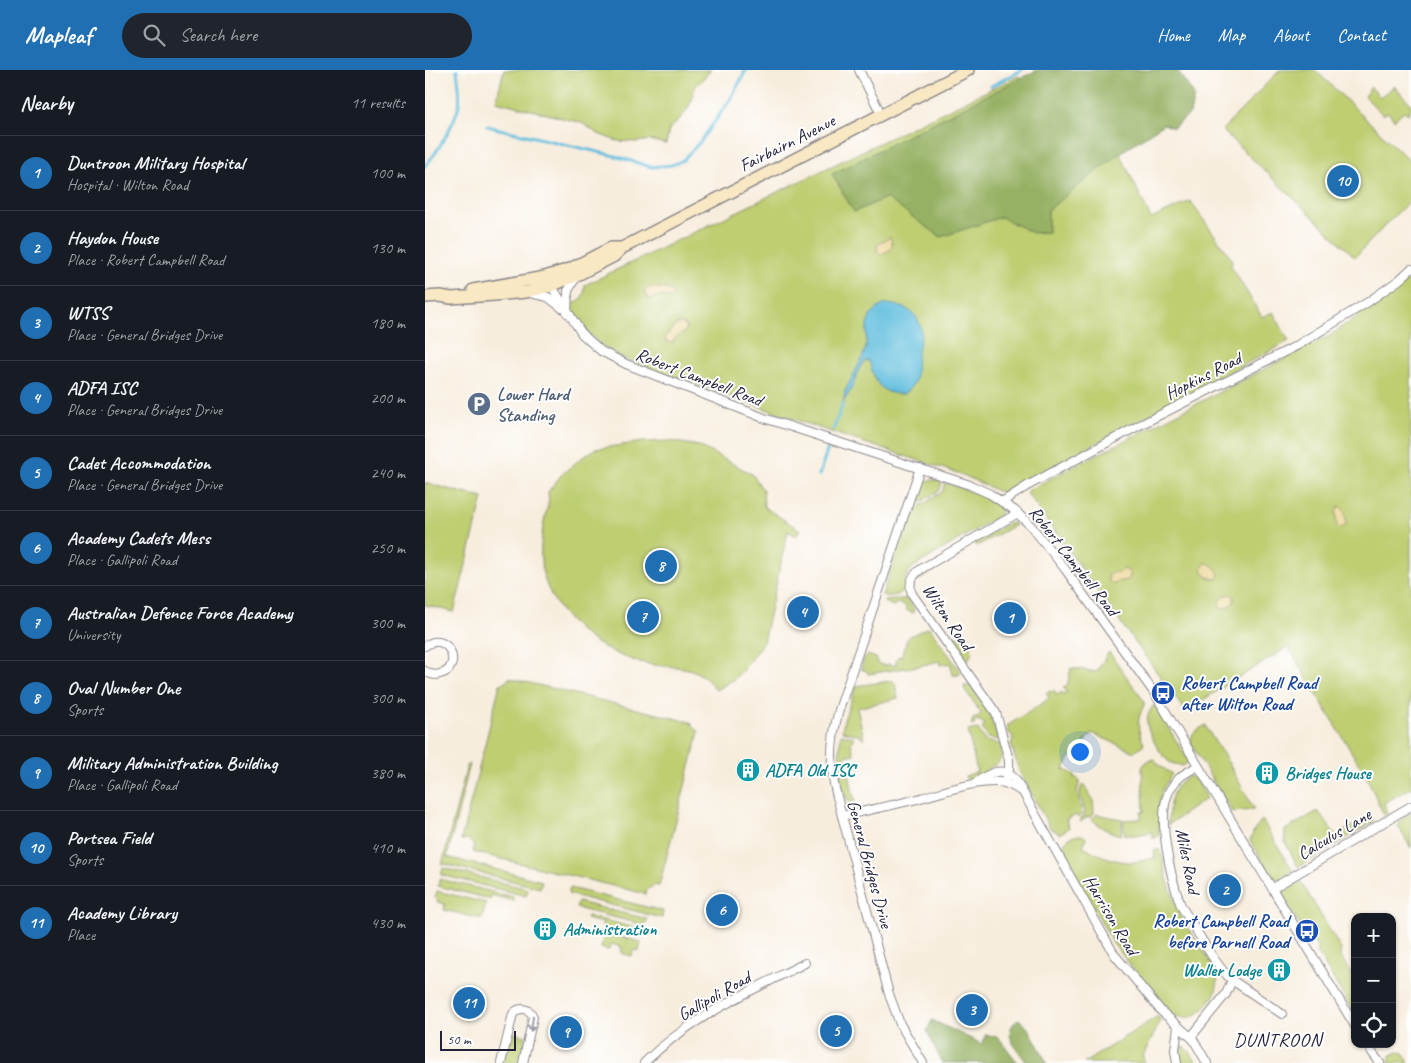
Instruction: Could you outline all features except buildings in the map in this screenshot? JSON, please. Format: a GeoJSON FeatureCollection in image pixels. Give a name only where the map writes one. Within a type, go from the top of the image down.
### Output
{"type":"FeatureCollection","features":[{"type":"Feature","properties":{"kind":"main road","name":"Fairbairn Avenue"},"geometry":{"type":"LineString","coordinates":[[425,297],[548,281],[577,275],[614,256],[622,248],[968,70]]}},
{"type":"Feature","properties":{"kind":"main road","name":"Fairbairn Avenue"},"geometry":{"type":"LineString","coordinates":[[440,296],[451,298],[526,292],[611,248],[622,248]]}},
{"type":"Feature","properties":{"kind":"street"},"geometry":{"type":"LineString","coordinates":[[859,70],[881,114]]}},
{"type":"Feature","properties":{"kind":"street","name":"Hopkins Road"},"geometry":{"type":"LineString","coordinates":[[1002,502],[1027,486],[1138,426],[1296,346],[1368,302],[1411,269]]}},
{"type":"Feature","properties":{"kind":"street"},"geometry":{"type":"LineString","coordinates":[[567,313],[568,291],[577,275]]}},
{"type":"Feature","properties":{"kind":"street","name":"Robert Campbell Road"},"geometry":{"type":"LineString","coordinates":[[548,281],[582,334],[601,351],[626,364],[765,418],[970,485],[1002,502],[1018,514],[1041,538],[1158,699],[1351,1019]]}},
{"type":"Feature","properties":{"kind":"street","name":"Robert Campbell Road"},"geometry":{"type":"LineString","coordinates":[[526,292],[548,297],[567,313]]}},
{"type":"Feature","properties":{"kind":"street","name":"General Bridges Drive"},"geometry":{"type":"LineString","coordinates":[[919,468],[835,723],[832,768],[834,786],[889,994],[901,1024],[923,1063]]}},
{"type":"Feature","properties":{"kind":"street","name":"Wilton Road"},"geometry":{"type":"LineString","coordinates":[[1004,783],[1008,773],[1009,760],[996,713],[912,594],[910,586],[912,578],[918,571],[1018,514]]}},
{"type":"Feature","properties":{"kind":"street"},"geometry":{"type":"LineString","coordinates":[[425,646],[433,642],[441,642],[449,648],[453,656],[450,667],[444,673],[435,675],[425,671]]}},
{"type":"Feature","properties":{"kind":"street","name":"Miles Road"},"geometry":{"type":"LineString","coordinates":[[1198,766],[1178,778],[1167,795],[1165,810],[1166,843],[1171,872],[1181,905],[1213,958],[1227,976],[1281,1014]]}},
{"type":"Feature","properties":{"kind":"street"},"geometry":{"type":"LineString","coordinates":[[974,784],[995,772],[1002,771],[1008,773]]}},
{"type":"Feature","properties":{"kind":"street","name":"Harrison Road"},"geometry":{"type":"LineString","coordinates":[[1008,773],[1016,780],[1114,954],[1161,1011],[1191,1037],[1207,1063]]}},
{"type":"Feature","properties":{"kind":"street"},"geometry":{"type":"LineString","coordinates":[[842,816],[908,802],[974,784],[1004,783],[1013,786],[1023,794]]}},
{"type":"Feature","properties":{"kind":"street","name":"Calculus Lane"},"geometry":{"type":"LineString","coordinates":[[1273,888],[1411,806]]}},
{"type":"Feature","properties":{"kind":"street","name":"Gallipoli Road"},"geometry":{"type":"LineString","coordinates":[[645,1063],[660,1047],[697,1021],[805,963]]}},
{"type":"Feature","properties":{"kind":"street"},"geometry":{"type":"LineString","coordinates":[[1191,1037],[1226,994],[1232,980]]}},
{"type":"Feature","properties":{"kind":"street"},"geometry":{"type":"LineString","coordinates":[[501,1063],[513,1014],[516,1010],[520,1009],[528,1010],[533,1014],[523,1063]]}},
{"type":"Feature","properties":{"kind":"street"},"geometry":{"type":"LineString","coordinates":[[1177,1063],[1175,1050],[1178,1027]]}},
{"type":"Feature","properties":{"kind":"street"},"geometry":{"type":"LineString","coordinates":[[1369,1048],[1378,1062]]}},
{"type":"Feature","properties":{"kind":"green space"},"geometry":{"type":"Polygon","coordinates":[[[504,70],[711,70],[695,87],[687,110],[669,129],[666,144],[649,140],[638,142],[617,141],[598,134],[582,123],[496,101],[504,70]]]}},
{"type":"Feature","properties":{"kind":"green space"},"geometry":{"type":"Polygon","coordinates":[[[1037,70],[1177,70],[1194,95],[1190,114],[1173,128],[1164,124],[1120,153],[1048,210],[1048,232],[1033,233],[1001,217],[941,237],[886,198],[854,212],[832,174],[1037,70]]]}},
{"type":"Feature","properties":{"kind":"green space"},"geometry":{"type":"Polygon","coordinates":[[[1280,70],[1315,70],[1411,162],[1411,199],[1355,257],[1222,130],[1280,70]]]}},
{"type":"Feature","properties":{"kind":"green space"},"geometry":{"type":"Polygon","coordinates":[[[1018,76],[1081,113],[1120,153],[1151,219],[1190,201],[1232,259],[1231,266],[1262,317],[1273,312],[1289,341],[1001,492],[963,475],[825,430],[622,358],[598,342],[579,322],[572,304],[582,297],[585,285],[1018,76]]]}},
{"type":"Feature","properties":{"kind":"green space"},"geometry":{"type":"Polygon","coordinates":[[[1394,86],[1411,104],[1411,108],[1408,114],[1404,111],[1394,120],[1388,112],[1383,115],[1364,96],[1371,87],[1380,97],[1394,86]]]}},
{"type":"Feature","properties":{"kind":"green space"},"geometry":{"type":"Polygon","coordinates":[[[1411,277],[1411,788],[1384,803],[1388,813],[1384,815],[1366,776],[1288,647],[1185,711],[1026,492],[1329,336],[1411,277]]]}},
{"type":"Feature","properties":{"kind":"green space"},"geometry":{"type":"Polygon","coordinates":[[[670,441],[699,446],[752,474],[763,490],[764,507],[800,530],[796,536],[788,531],[763,642],[743,670],[733,680],[716,690],[707,680],[691,670],[644,663],[611,651],[596,643],[581,632],[558,606],[549,591],[543,574],[541,541],[548,503],[548,492],[562,474],[595,449],[643,442],[670,441]]]}},
{"type":"Feature","properties":{"kind":"green space"},"geometry":{"type":"Polygon","coordinates":[[[929,480],[942,481],[940,490],[913,507],[911,515],[909,514],[913,499],[918,490],[929,480]]]}},
{"type":"Feature","properties":{"kind":"green space"},"geometry":{"type":"Polygon","coordinates":[[[425,483],[483,498],[454,612],[425,605],[425,483]]]}},
{"type":"Feature","properties":{"kind":"green space"},"geometry":{"type":"Polygon","coordinates":[[[947,483],[990,500],[999,507],[1000,515],[915,566],[908,574],[905,588],[901,592],[892,596],[882,595],[908,518],[913,518],[916,509],[942,492],[947,483]]]}},
{"type":"Feature","properties":{"kind":"green space"},"geometry":{"type":"Polygon","coordinates":[[[1014,523],[1015,525],[979,545],[974,545],[1007,524],[1014,523]]]}},
{"type":"Feature","properties":{"kind":"green space"},"geometry":{"type":"Polygon","coordinates":[[[961,551],[964,552],[914,583],[919,575],[961,551]]]}},
{"type":"Feature","properties":{"kind":"green space"},"geometry":{"type":"Polygon","coordinates":[[[907,599],[914,609],[913,613],[906,610],[906,606],[897,603],[894,606],[884,602],[884,600],[907,599]]]}},
{"type":"Feature","properties":{"kind":"green space"},"geometry":{"type":"Polygon","coordinates":[[[929,627],[961,672],[959,675],[953,675],[950,663],[940,665],[939,661],[868,674],[867,671],[861,669],[864,658],[867,655],[876,658],[876,663],[895,666],[898,656],[901,657],[908,637],[929,627]]]}},
{"type":"Feature","properties":{"kind":"green space"},"geometry":{"type":"Polygon","coordinates":[[[956,636],[963,638],[971,645],[972,653],[968,660],[952,639],[956,636]]]}},
{"type":"Feature","properties":{"kind":"green space"},"geometry":{"type":"Polygon","coordinates":[[[1109,652],[1144,701],[1138,724],[1144,744],[1134,752],[1092,733],[1090,737],[1088,736],[1077,758],[1071,756],[1064,769],[1080,780],[1077,792],[1082,813],[1078,818],[1076,815],[1066,820],[1069,828],[1059,834],[1050,828],[1019,771],[1011,744],[1013,740],[1012,735],[1009,733],[1007,726],[1044,702],[1049,697],[1046,693],[1050,691],[1051,693],[1054,690],[1057,695],[1067,692],[1063,687],[1067,687],[1071,668],[1096,672],[1109,652]]]}},
{"type":"Feature","properties":{"kind":"green space"},"geometry":{"type":"Polygon","coordinates":[[[509,678],[690,722],[699,732],[659,886],[654,885],[647,890],[646,894],[473,852],[474,846],[468,839],[461,840],[500,684],[506,682],[509,678]]]}},
{"type":"Feature","properties":{"kind":"green space"},"geometry":{"type":"Polygon","coordinates":[[[893,681],[895,684],[898,698],[857,708],[864,739],[858,735],[842,731],[856,686],[893,681]]]}},
{"type":"Feature","properties":{"kind":"green space"},"geometry":{"type":"Polygon","coordinates":[[[970,685],[989,713],[999,740],[988,738],[982,728],[984,723],[977,720],[971,726],[973,719],[981,713],[965,690],[964,686],[970,685]]]}},
{"type":"Feature","properties":{"kind":"green space"},"geometry":{"type":"Polygon","coordinates":[[[1153,706],[1155,706],[1188,760],[1183,766],[1167,760],[1152,738],[1147,721],[1153,706]]]}},
{"type":"Feature","properties":{"kind":"green space"},"geometry":{"type":"Polygon","coordinates":[[[1206,725],[1254,809],[1232,812],[1191,744],[1193,734],[1206,725]]]}},
{"type":"Feature","properties":{"kind":"green space"},"geometry":{"type":"Polygon","coordinates":[[[978,729],[985,741],[1000,744],[1002,752],[997,764],[970,780],[969,778],[966,779],[965,776],[977,772],[968,731],[978,729]]]}},
{"type":"Feature","properties":{"kind":"green space"},"geometry":{"type":"Polygon","coordinates":[[[841,734],[854,737],[851,743],[854,754],[845,756],[855,802],[851,803],[846,797],[841,780],[839,760],[841,734]]]}},
{"type":"Feature","properties":{"kind":"green space"},"geometry":{"type":"Polygon","coordinates":[[[1154,759],[1160,766],[1172,774],[1160,798],[1159,835],[1153,838],[1152,832],[1125,835],[1123,820],[1141,819],[1141,812],[1144,812],[1142,768],[1147,762],[1154,759]]]}},
{"type":"Feature","properties":{"kind":"green space"},"geometry":{"type":"Polygon","coordinates":[[[470,764],[447,857],[542,881],[540,888],[442,865],[467,766],[470,764]]]}},
{"type":"Feature","properties":{"kind":"green space"},"geometry":{"type":"Polygon","coordinates":[[[1189,776],[1196,779],[1207,798],[1168,825],[1170,803],[1174,791],[1189,776]]]}},
{"type":"Feature","properties":{"kind":"green space"},"geometry":{"type":"Polygon","coordinates":[[[1083,784],[1093,799],[1094,813],[1090,818],[1088,816],[1081,822],[1085,813],[1080,795],[1083,784]]]}},
{"type":"Feature","properties":{"kind":"green space"},"geometry":{"type":"Polygon","coordinates":[[[1318,811],[1336,836],[1372,815],[1373,822],[1298,867],[1285,842],[1285,830],[1318,811]]]}},
{"type":"Feature","properties":{"kind":"green space"},"geometry":{"type":"Polygon","coordinates":[[[1411,813],[1411,848],[1398,826],[1402,819],[1411,813]]]}},
{"type":"Feature","properties":{"kind":"green space"},"geometry":{"type":"Polygon","coordinates":[[[1097,814],[1122,820],[1121,835],[1098,825],[1092,819],[1097,814]]]}},
{"type":"Feature","properties":{"kind":"green space"},"geometry":{"type":"Polygon","coordinates":[[[1262,820],[1293,871],[1281,878],[1276,879],[1271,875],[1250,841],[1254,830],[1262,820]]]}},
{"type":"Feature","properties":{"kind":"green space"},"geometry":{"type":"Polygon","coordinates":[[[1080,835],[1086,838],[1083,846],[1104,857],[1116,860],[1134,862],[1155,858],[1154,850],[1160,850],[1168,882],[1181,917],[1216,971],[1217,985],[1215,992],[1208,1004],[1194,1016],[1189,1018],[1178,1017],[1166,1010],[1113,943],[1062,851],[1063,844],[1067,840],[1080,835]]]}},
{"type":"Feature","properties":{"kind":"green space"},"geometry":{"type":"Polygon","coordinates":[[[443,868],[528,889],[526,896],[441,875],[443,868]]]}},
{"type":"Feature","properties":{"kind":"green space"},"geometry":{"type":"Polygon","coordinates":[[[440,879],[513,897],[513,901],[491,895],[490,899],[438,886],[440,879]]]}},
{"type":"Feature","properties":{"kind":"green space"},"geometry":{"type":"Polygon","coordinates":[[[1301,882],[1341,949],[1340,955],[1351,973],[1351,1008],[1316,950],[1318,949],[1308,934],[1307,928],[1303,930],[1283,897],[1284,892],[1291,884],[1301,882]]]}},
{"type":"Feature","properties":{"kind":"green space"},"geometry":{"type":"Polygon","coordinates":[[[570,888],[663,911],[662,918],[568,894],[570,888]]]}},
{"type":"Feature","properties":{"kind":"green space"},"geometry":{"type":"Polygon","coordinates":[[[437,891],[486,903],[482,919],[444,910],[445,904],[437,902],[438,899],[435,898],[437,891]]]}},
{"type":"Feature","properties":{"kind":"green space"},"geometry":{"type":"Polygon","coordinates":[[[578,902],[647,919],[645,925],[576,908],[578,902]]]}},
{"type":"Feature","properties":{"kind":"green space"},"geometry":{"type":"Polygon","coordinates":[[[587,916],[644,930],[642,937],[602,927],[603,923],[586,919],[587,916]]]}},
{"type":"Feature","properties":{"kind":"green space"},"geometry":{"type":"Polygon","coordinates":[[[604,933],[641,942],[639,951],[634,950],[632,956],[621,953],[622,947],[611,944],[609,950],[601,948],[604,933]]]}},
{"type":"Feature","properties":{"kind":"green space"},"geometry":{"type":"Polygon","coordinates":[[[1158,1016],[1160,1019],[1159,1024],[1143,1056],[1144,1063],[1084,1063],[1158,1016]]]}},
{"type":"Feature","properties":{"kind":"green space"},"geometry":{"type":"Polygon","coordinates":[[[1018,1019],[1030,1032],[1047,1063],[1027,1063],[1015,1046],[1010,1036],[1010,1030],[1018,1019]]]}},
{"type":"Feature","properties":{"kind":"green space"},"geometry":{"type":"Polygon","coordinates":[[[932,1020],[982,1044],[986,1034],[999,1038],[1018,1063],[942,1063],[927,1031],[932,1020]]]}},
{"type":"Feature","properties":{"kind":"green space"},"geometry":{"type":"Polygon","coordinates":[[[511,1032],[526,1036],[520,1063],[503,1063],[511,1032]]]}},
{"type":"Feature","properties":{"kind":"green space"},"geometry":{"type":"Polygon","coordinates":[[[1185,1047],[1197,1063],[1181,1063],[1179,1051],[1185,1047]]]}},
{"type":"Feature","properties":{"kind":"green space"},"geometry":{"type":"Polygon","coordinates":[[[1398,1052],[1403,1053],[1409,1063],[1388,1063],[1391,1055],[1398,1052]]]}},
{"type":"Feature","properties":{"kind":"sand"},"geometry":{"type":"Polygon","coordinates":[[[890,237],[892,244],[890,249],[878,254],[877,245],[890,237]]]}},
{"type":"Feature","properties":{"kind":"sand"},"geometry":{"type":"Polygon","coordinates":[[[650,287],[667,289],[673,292],[673,296],[670,298],[660,296],[649,299],[644,292],[650,287]]]}},
{"type":"Feature","properties":{"kind":"sand"},"geometry":{"type":"Polygon","coordinates":[[[681,323],[686,326],[686,331],[676,337],[672,343],[667,342],[665,337],[675,326],[681,323]]]}},
{"type":"Feature","properties":{"kind":"sand"},"geometry":{"type":"Polygon","coordinates":[[[1339,506],[1344,511],[1346,520],[1346,525],[1341,528],[1337,527],[1336,512],[1339,506]]]}},
{"type":"Feature","properties":{"kind":"sand"},"geometry":{"type":"Polygon","coordinates":[[[1205,563],[1211,565],[1219,574],[1217,579],[1205,575],[1202,568],[1205,563]]]}},
{"type":"Feature","properties":{"kind":"sand"},"geometry":{"type":"Polygon","coordinates":[[[1124,569],[1130,572],[1128,580],[1111,584],[1108,580],[1109,574],[1113,572],[1118,573],[1124,569]]]}},
{"type":"Feature","properties":{"kind":"sand"},"geometry":{"type":"Polygon","coordinates":[[[1230,594],[1234,596],[1234,602],[1227,608],[1220,608],[1219,603],[1221,599],[1230,594]]]}},
{"type":"Feature","properties":{"kind":"water"},"geometry":{"type":"Polygon","coordinates":[[[887,304],[909,310],[920,323],[921,336],[915,381],[904,394],[889,392],[879,385],[873,375],[869,361],[865,361],[859,369],[852,388],[843,403],[845,391],[866,347],[867,325],[871,314],[887,304]]]}},
{"type":"Feature","properties":{"kind":"waterway"},"geometry":{"type":"LineString","coordinates":[[425,166],[435,154],[457,112],[460,97],[457,70]]}},
{"type":"Feature","properties":{"kind":"waterway"},"geometry":{"type":"LineString","coordinates":[[487,126],[615,156],[651,167],[672,165],[683,160],[701,141],[730,100],[746,70]]}},
{"type":"Feature","properties":{"kind":"waterway"},"geometry":{"type":"LineString","coordinates":[[991,86],[1022,70]]}},
{"type":"Feature","properties":{"kind":"waterway"},"geometry":{"type":"LineString","coordinates":[[833,430],[843,403]]}},
{"type":"Feature","properties":{"kind":"waterway"},"geometry":{"type":"LineString","coordinates":[[819,475],[828,448]]}},
{"type":"Feature","properties":{"kind":"place","name":"Portsea Field"},"geometry":{"type":"Point","coordinates":[1343,181]}},
{"type":"Feature","properties":{"kind":"place","name":"Lower Hard Standing"},"geometry":{"type":"Point","coordinates":[479,404]}},
{"type":"Feature","properties":{"kind":"place","name":"Oval Number One"},"geometry":{"type":"Point","coordinates":[661,566]}},
{"type":"Feature","properties":{"kind":"place","name":"ADFA ISC"},"geometry":{"type":"Point","coordinates":[803,612]}},
{"type":"Feature","properties":{"kind":"place","name":"Australian Defence Force Academy"},"geometry":{"type":"Point","coordinates":[643,617]}},
{"type":"Feature","properties":{"kind":"place","name":"Duntroon Military Hospital"},"geometry":{"type":"Point","coordinates":[1010,618]}},
{"type":"Feature","properties":{"kind":"place","name":"Robert Campbell Road after Wilton Road"},"geometry":{"type":"Point","coordinates":[1163,693]}},
{"type":"Feature","properties":{"kind":"place","name":"ADFA Old ISC"},"geometry":{"type":"Point","coordinates":[748,770]}},
{"type":"Feature","properties":{"kind":"place","name":"Bridges House"},"geometry":{"type":"Point","coordinates":[1267,773]}},
{"type":"Feature","properties":{"kind":"place","name":"Haydon House"},"geometry":{"type":"Point","coordinates":[1225,890]}},
{"type":"Feature","properties":{"kind":"place","name":"Academy Cadets Mess"},"geometry":{"type":"Point","coordinates":[722,910]}},
{"type":"Feature","properties":{"kind":"place","name":"Administration"},"geometry":{"type":"Point","coordinates":[545,929]}},
{"type":"Feature","properties":{"kind":"place","name":"Robert Campbell Road before Parnell Road"},"geometry":{"type":"Point","coordinates":[1307,931]}},
{"type":"Feature","properties":{"kind":"place","name":"Waller Lodge"},"geometry":{"type":"Point","coordinates":[1279,970]}},
{"type":"Feature","properties":{"kind":"place","name":"Academy Library"},"geometry":{"type":"Point","coordinates":[469,1003]}},
{"type":"Feature","properties":{"kind":"place","name":"WTSS"},"geometry":{"type":"Point","coordinates":[972,1010]}},
{"type":"Feature","properties":{"kind":"place","name":"Cadet Accommodation"},"geometry":{"type":"Point","coordinates":[836,1031]}},
{"type":"Feature","properties":{"kind":"place","name":"Military Administration Building"},"geometry":{"type":"Point","coordinates":[566,1032]}},
{"type":"Feature","properties":{"kind":"district","name":"DUNTROON"},"geometry":{"type":"Point","coordinates":[1278,1039]}}]}
